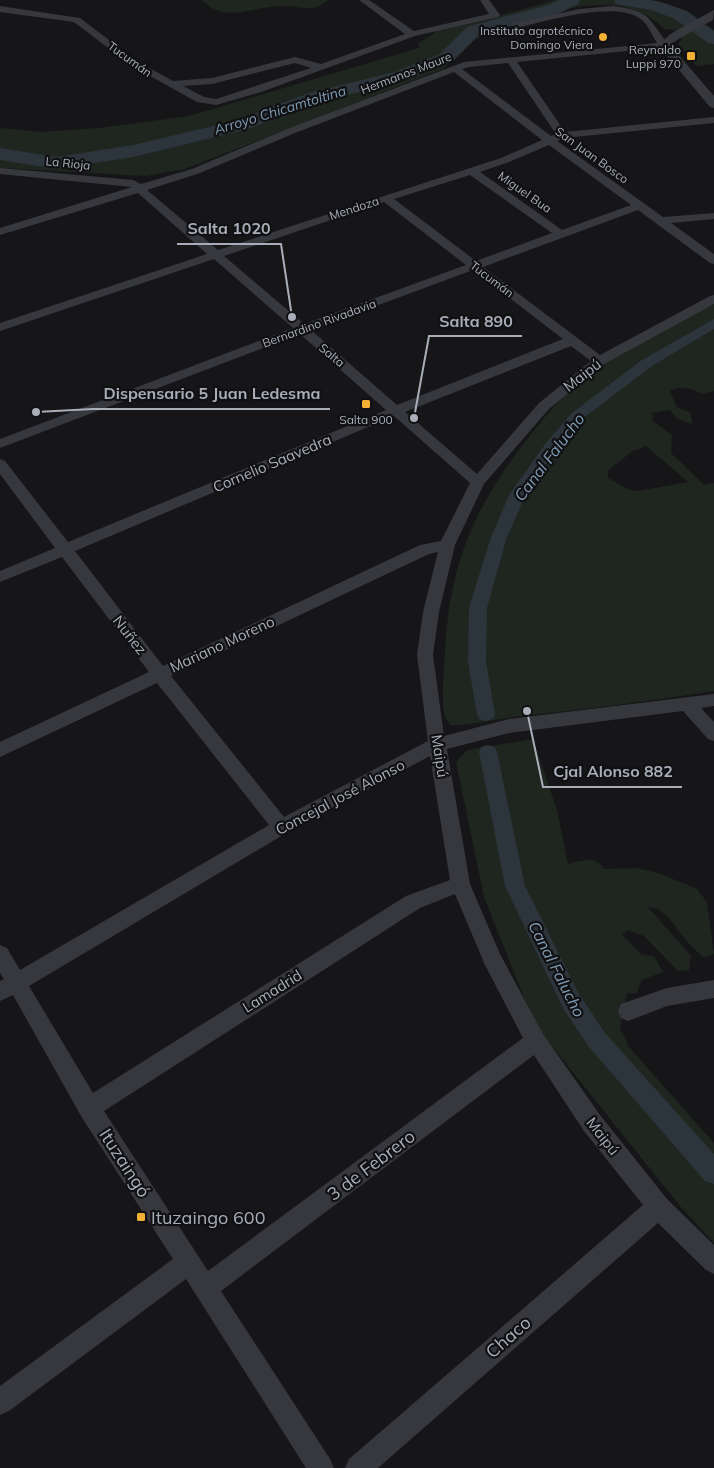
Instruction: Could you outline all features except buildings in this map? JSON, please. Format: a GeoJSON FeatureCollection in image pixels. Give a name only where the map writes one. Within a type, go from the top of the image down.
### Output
{"type":"FeatureCollection","features":[{"type":"Feature","properties":{"kind":"street"},"geometry":{"type":"LineString","coordinates":[[363,0],[374,0]]}},
{"type":"Feature","properties":{"kind":"street"},"geometry":{"type":"LineString","coordinates":[[363,0],[412,34]]}},
{"type":"Feature","properties":{"kind":"street"},"geometry":{"type":"LineString","coordinates":[[169,84],[212,81],[280,62],[295,60],[320,67],[391,44],[412,34],[495,15],[484,0]]}},
{"type":"Feature","properties":{"kind":"street"},"geometry":{"type":"LineString","coordinates":[[517,25],[586,9],[620,8],[641,15],[653,26],[658,40],[714,104]]}},
{"type":"Feature","properties":{"kind":"street","name":"Tucumán"},"geometry":{"type":"LineString","coordinates":[[0,9],[77,20],[120,50],[135,64],[201,100],[216,102],[257,90],[320,67]]}},
{"type":"Feature","properties":{"kind":"street"},"geometry":{"type":"LineString","coordinates":[[664,45],[680,31],[704,21],[714,12]]}},
{"type":"Feature","properties":{"kind":"street","name":"Hermanos Maure"},"geometry":{"type":"LineString","coordinates":[[163,182],[478,62],[664,45]]}},
{"type":"Feature","properties":{"kind":"street"},"geometry":{"type":"LineString","coordinates":[[510,59],[562,134]]}},
{"type":"Feature","properties":{"kind":"street","name":"San Juan Bosco"},"geometry":{"type":"LineString","coordinates":[[456,69],[638,206],[714,260]]}},
{"type":"Feature","properties":{"kind":"street","name":"Mendoza"},"geometry":{"type":"LineString","coordinates":[[0,327],[505,160],[562,134],[714,120]]}},
{"type":"Feature","properties":{"kind":"street","name":"La Rioja"},"geometry":{"type":"LineString","coordinates":[[0,171],[137,186],[163,182]]}},
{"type":"Feature","properties":{"kind":"street","name":"Miguel Bua"},"geometry":{"type":"LineString","coordinates":[[472,171],[561,234]]}},
{"type":"Feature","properties":{"kind":"street"},"geometry":{"type":"LineString","coordinates":[[0,232],[137,186]]}},
{"type":"Feature","properties":{"kind":"street","name":"Salta"},"geometry":{"type":"LineString","coordinates":[[137,186],[478,482]]}},
{"type":"Feature","properties":{"kind":"street","name":"Tucumán"},"geometry":{"type":"LineString","coordinates":[[386,198],[599,361]]}},
{"type":"Feature","properties":{"kind":"street","name":"Bernardino Rivadavia"},"geometry":{"type":"LineString","coordinates":[[0,444],[302,329],[638,206]]}},
{"type":"Feature","properties":{"kind":"street"},"geometry":{"type":"LineString","coordinates":[[660,221],[714,216]]}},
{"type":"Feature","properties":{"kind":"street","name":"Maipú"},"geometry":{"type":"LineString","coordinates":[[714,299],[599,361],[544,406],[478,482],[446,545],[431,612],[425,655],[429,695],[460,884],[492,960],[536,1041],[592,1123],[659,1207],[714,1262]]}},
{"type":"Feature","properties":{"kind":"street","name":"Cornelio Saavedra"},"geometry":{"type":"LineString","coordinates":[[0,577],[397,410],[572,340]]}},
{"type":"Feature","properties":{"kind":"street","name":"Nuñez"},"geometry":{"type":"LineString","coordinates":[[0,464],[64,551],[282,827]]}},
{"type":"Feature","properties":{"kind":"street","name":"Mariano Moreno"},"geometry":{"type":"LineString","coordinates":[[0,750],[159,673],[426,549],[446,545]]}},
{"type":"Feature","properties":{"kind":"street","name":"Concejal José Alonso"},"geometry":{"type":"LineString","coordinates":[[8,986],[282,827],[438,744],[510,726],[714,700]]}},
{"type":"Feature","properties":{"kind":"street"},"geometry":{"type":"LineString","coordinates":[[687,704],[714,734]]}},
{"type":"Feature","properties":{"kind":"street","name":"Lamadrid"},"geometry":{"type":"LineString","coordinates":[[89,1108],[413,902],[460,884]]}},
{"type":"Feature","properties":{"kind":"street","name":"Ituzaingó"},"geometry":{"type":"LineString","coordinates":[[0,954],[8,986],[321,1468]]}},
{"type":"Feature","properties":{"kind":"street"},"geometry":{"type":"LineString","coordinates":[[628,1011],[667,997],[714,989]]}},
{"type":"Feature","properties":{"kind":"street","name":"3 de Febrero"},"geometry":{"type":"LineString","coordinates":[[205,1288],[536,1041]]}},
{"type":"Feature","properties":{"kind":"street","name":"Chaco"},"geometry":{"type":"LineString","coordinates":[[358,1468],[659,1207]]}},
{"type":"Feature","properties":{"kind":"street"},"geometry":{"type":"LineString","coordinates":[[0,1402],[189,1262]]}},
{"type":"Feature","properties":{"kind":"shaded area"},"geometry":{"type":"Polygon","coordinates":[[[202,0],[328,0],[312,8],[273,6],[231,13],[211,7],[202,0]]]}},
{"type":"Feature","properties":{"kind":"shaded area"},"geometry":{"type":"Polygon","coordinates":[[[555,0],[636,0],[676,10],[714,30],[714,64],[696,66],[678,44],[681,40],[681,33],[685,32],[664,29],[653,19],[640,12],[610,5],[578,7],[525,20],[466,42],[458,48],[445,68],[185,169],[146,176],[0,168],[0,128],[40,132],[99,128],[189,116],[419,48],[419,43],[442,28],[506,14],[555,0]]]}},
{"type":"Feature","properties":{"kind":"shaded area"},"geometry":{"type":"Polygon","coordinates":[[[714,304],[714,391],[702,394],[694,390],[682,388],[670,391],[677,407],[691,413],[692,424],[677,419],[670,410],[652,413],[653,421],[672,435],[671,453],[704,485],[714,483],[714,691],[619,705],[451,725],[444,714],[443,695],[446,636],[455,577],[473,525],[500,476],[544,418],[583,378],[605,361],[628,347],[714,304]],[[646,446],[633,451],[608,470],[608,478],[630,490],[639,491],[688,482],[646,446]]]}},
{"type":"Feature","properties":{"kind":"shaded area"},"geometry":{"type":"Polygon","coordinates":[[[533,739],[557,810],[568,864],[592,860],[604,869],[636,868],[655,872],[696,888],[707,902],[714,954],[704,958],[687,942],[665,914],[660,910],[648,907],[691,956],[689,970],[678,971],[644,936],[628,930],[622,934],[642,955],[654,956],[663,972],[642,980],[636,994],[627,993],[620,1028],[629,1047],[714,1143],[714,1243],[680,1206],[535,1025],[484,897],[456,762],[466,751],[533,739]]]}},
{"type":"Feature","properties":{"kind":"waterway","name":"Arroyo Chicamtoltina"},"geometry":{"type":"LineString","coordinates":[[0,154],[57,163],[133,151],[241,125],[316,97],[400,76],[446,58],[473,31],[554,9],[572,0]]}},
{"type":"Feature","properties":{"kind":"waterway","name":"Arroyo Chicamtoltina"},"geometry":{"type":"LineString","coordinates":[[622,0],[655,6],[681,15],[714,39]]}},
{"type":"Feature","properties":{"kind":"waterway","name":"Canal Falucho"},"geometry":{"type":"LineString","coordinates":[[486,714],[477,662],[478,608],[498,540],[517,495],[551,446],[577,416],[647,363],[714,323]]}},
{"type":"Feature","properties":{"kind":"waterway","name":"Canal Falucho"},"geometry":{"type":"LineString","coordinates":[[488,752],[515,886],[571,1001],[597,1040],[714,1172]]}},
{"type":"Feature","properties":{"kind":"place","name":"Instituto agrotécnico Domingo Viera"},"geometry":{"type":"Point","coordinates":[603,37]}},
{"type":"Feature","properties":{"kind":"place","name":"Reynaldo Luppi 970"},"geometry":{"type":"Point","coordinates":[691,56]}},
{"type":"Feature","properties":{"kind":"place","name":"Salta 1020"},"geometry":{"type":"Point","coordinates":[292,317]}},
{"type":"Feature","properties":{"kind":"place","name":"Salta 900"},"geometry":{"type":"Point","coordinates":[366,404]}},
{"type":"Feature","properties":{"kind":"place","name":"Dispensario 5 Juan Ledesma"},"geometry":{"type":"Point","coordinates":[36,412]}},
{"type":"Feature","properties":{"kind":"place","name":"Salta 890"},"geometry":{"type":"Point","coordinates":[414,418]}},
{"type":"Feature","properties":{"kind":"place","name":"Cjal Alonso 882"},"geometry":{"type":"Point","coordinates":[527,711]}},
{"type":"Feature","properties":{"kind":"place","name":"Ituzaingo 600"},"geometry":{"type":"Point","coordinates":[141,1217]}}]}
